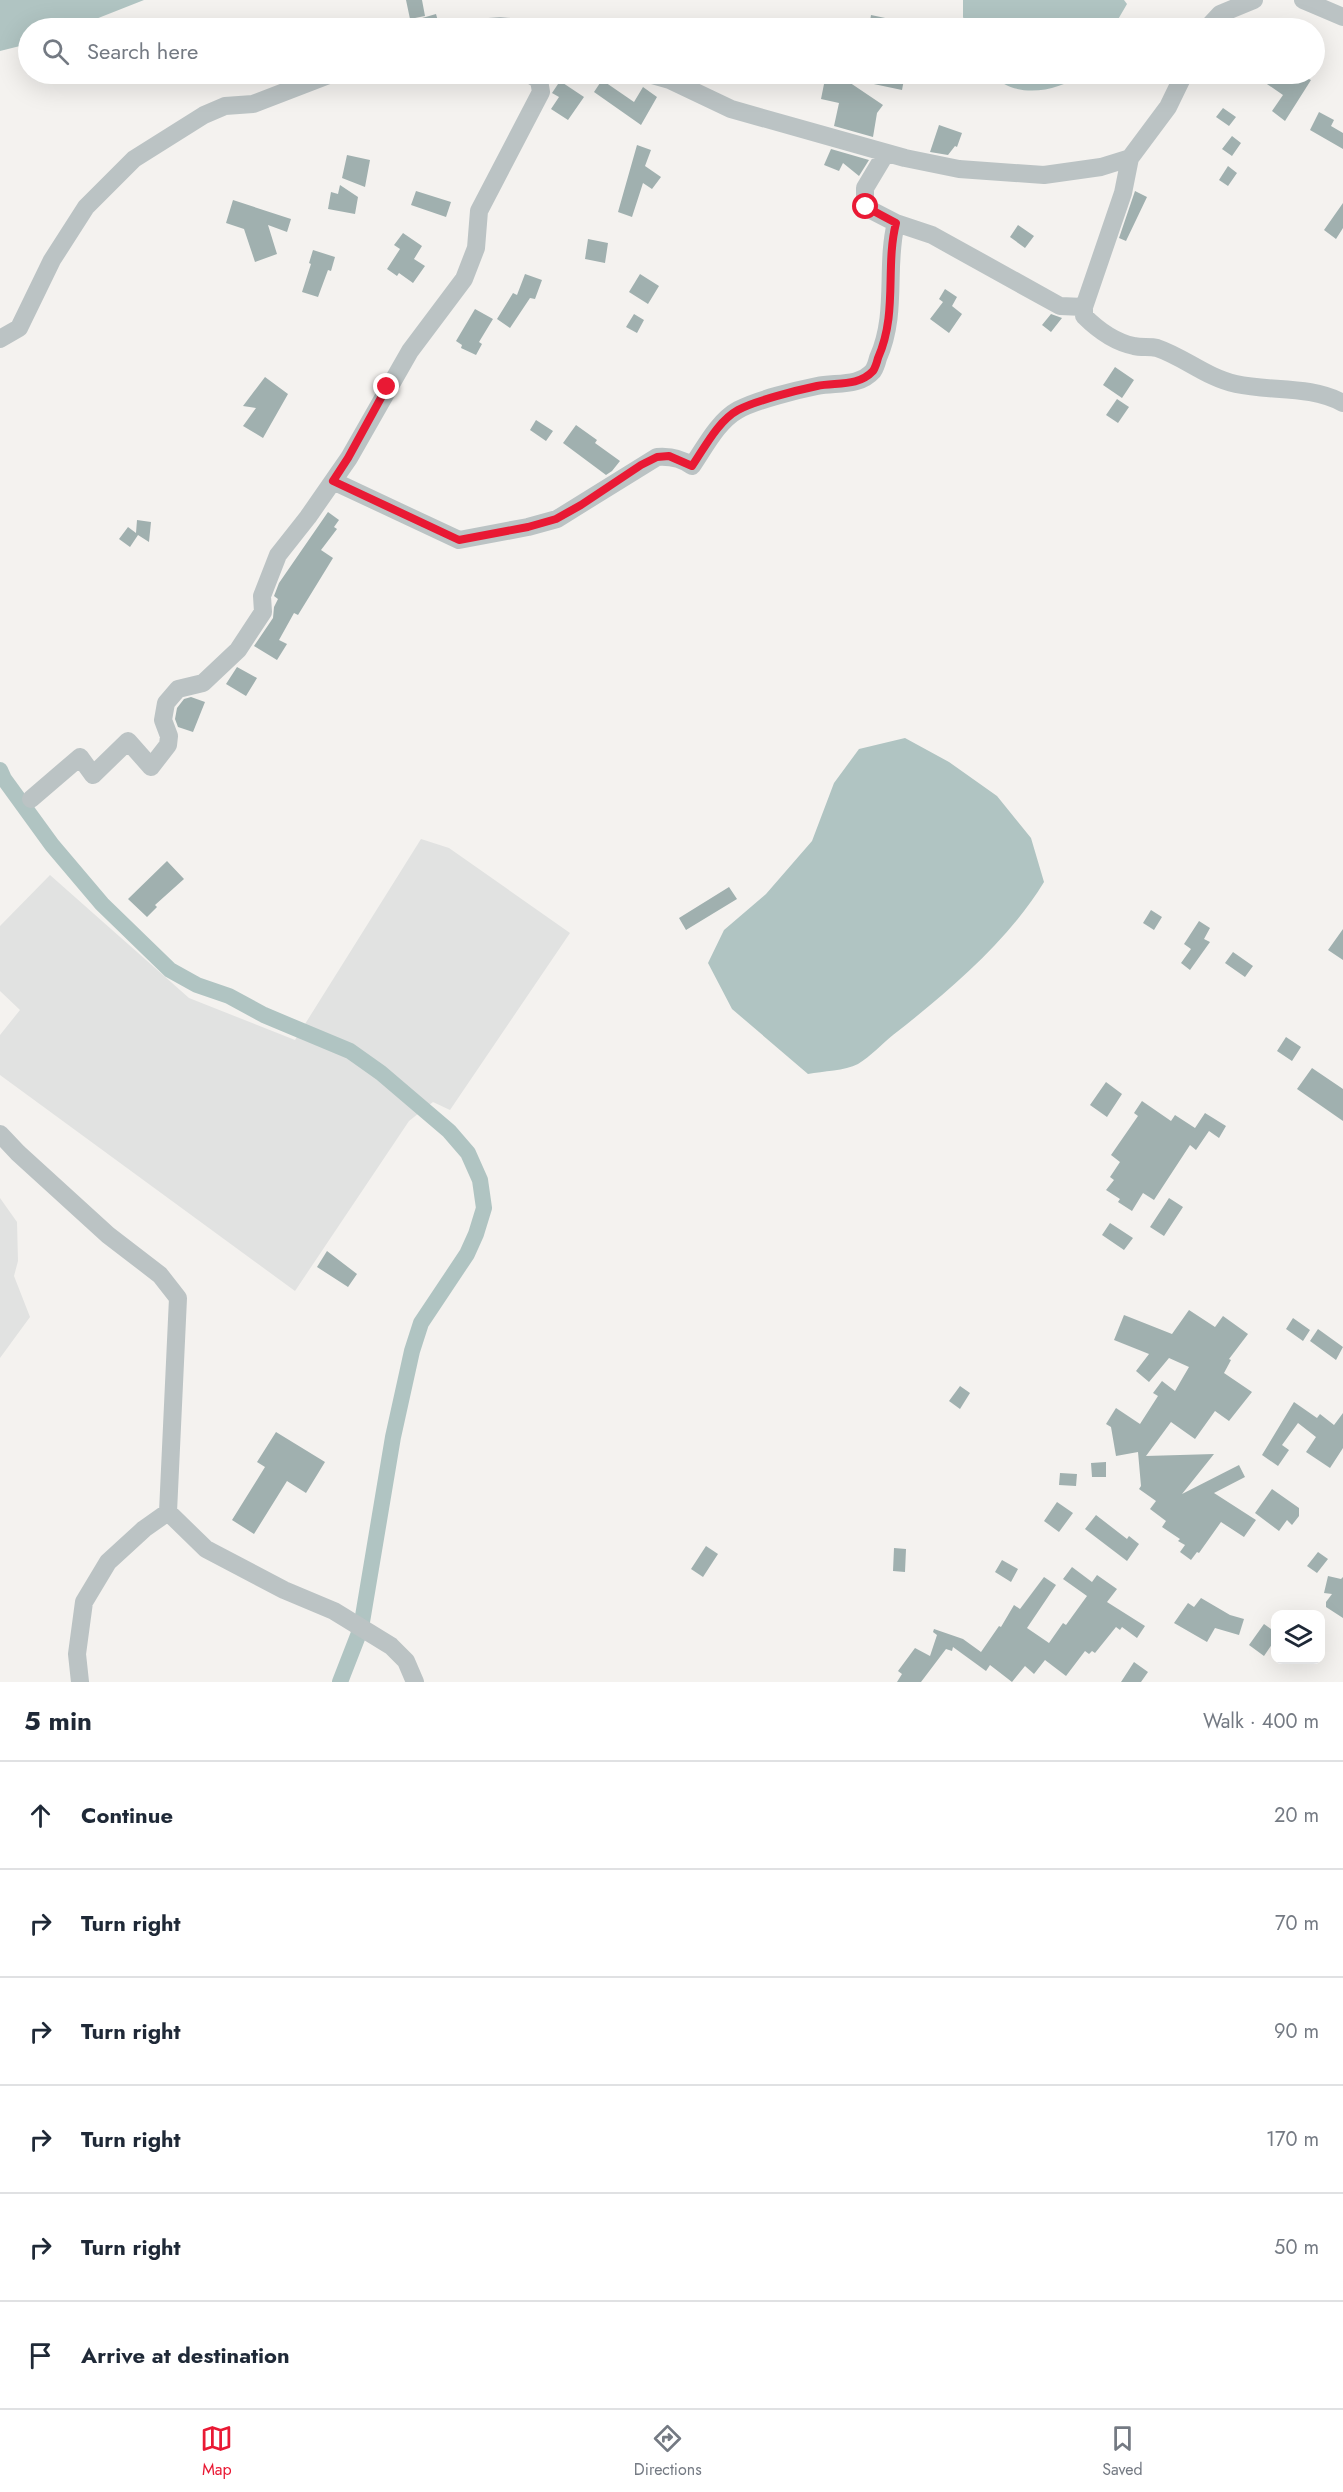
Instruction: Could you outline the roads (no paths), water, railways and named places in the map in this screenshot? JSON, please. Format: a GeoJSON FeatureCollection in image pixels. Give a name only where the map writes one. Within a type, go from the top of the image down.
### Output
{"type":"FeatureCollection","features":[{"type":"Feature","properties":{"kind":"street"},"geometry":{"type":"LineString","coordinates":[[1217,18],[1220,14],[1254,0]]}},
{"type":"Feature","properties":{"kind":"street"},"geometry":{"type":"LineString","coordinates":[[1303,0],[1343,17]]}},
{"type":"Feature","properties":{"kind":"street"},"geometry":{"type":"LineString","coordinates":[[0,339],[19,328],[52,260],[86,207],[134,159],[204,115],[225,106],[253,104],[305,84]]}},
{"type":"Feature","properties":{"kind":"street"},"geometry":{"type":"LineString","coordinates":[[31,799],[80,757],[93,775],[128,741],[151,767],[168,745],[169,736],[164,720],[166,703],[178,689],[203,683],[238,650],[263,612],[262,596],[278,555],[333,481],[410,351],[450,300],[468,271],[476,248],[479,211],[542,92],[540,84]]}},
{"type":"Feature","properties":{"kind":"street"},"geometry":{"type":"LineString","coordinates":[[678,84],[731,109],[886,153],[959,169],[1044,175],[1101,167],[1130,158]]}},
{"type":"Feature","properties":{"kind":"street"},"geometry":{"type":"LineString","coordinates":[[1179,84],[1168,107],[1130,158],[1123,193],[1084,307],[1084,316],[1116,341],[1136,347],[1156,348],[1197,369],[1235,384],[1293,388],[1329,395],[1343,402]]}},
{"type":"Feature","properties":{"kind":"street"},"geometry":{"type":"LineString","coordinates":[[886,153],[865,188],[866,207],[896,223],[932,235],[1060,306],[1084,307]]}},
{"type":"Feature","properties":{"kind":"street"},"geometry":{"type":"LineString","coordinates":[[333,481],[459,540],[528,527],[556,519],[657,457],[669,456],[692,466],[716,430],[738,410],[818,386],[853,383],[873,371],[882,350],[887,327],[892,294],[893,235],[896,223]]}},
{"type":"Feature","properties":{"kind":"street"},"geometry":{"type":"LineString","coordinates":[[0,1134],[108,1235],[160,1275],[178,1298],[168,1512],[206,1550],[284,1590],[334,1611],[391,1646],[406,1661],[415,1682]]}},
{"type":"Feature","properties":{"kind":"street"},"geometry":{"type":"LineString","coordinates":[[80,1682],[77,1654],[84,1602],[108,1562],[144,1529],[168,1512]]}},
{"type":"Feature","properties":{"kind":"waterway"},"geometry":{"type":"LineString","coordinates":[[0,770],[4,779],[52,845],[102,904],[170,970],[197,985],[229,996],[264,1015],[350,1051],[381,1073],[449,1131],[468,1153],[480,1180],[484,1208],[476,1234],[467,1254],[421,1323],[412,1351],[393,1437],[361,1628],[340,1682]]}}]}
